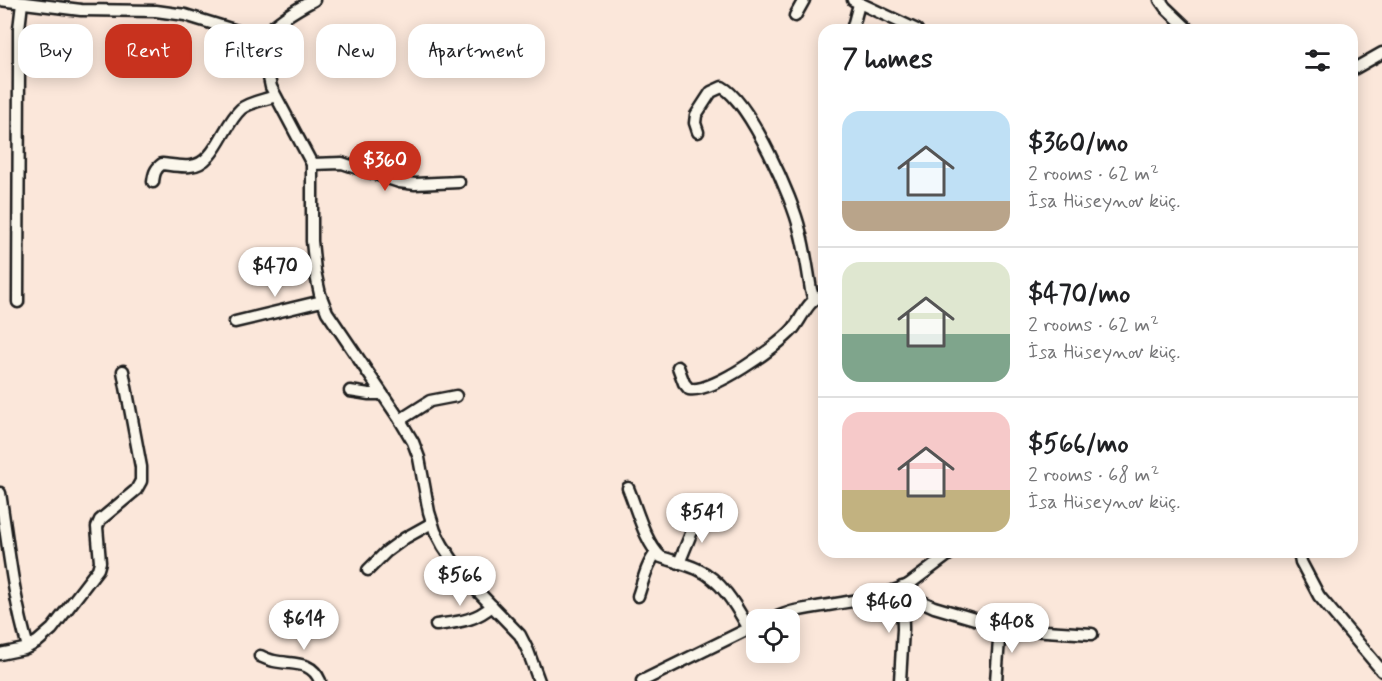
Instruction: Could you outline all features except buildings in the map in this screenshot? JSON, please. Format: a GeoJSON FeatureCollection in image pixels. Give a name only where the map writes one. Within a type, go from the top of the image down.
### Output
{"type":"FeatureCollection","features":[{"type":"Feature","properties":{"kind":"street"},"geometry":{"type":"LineString","coordinates":[[0,0],[81,10],[156,11],[184,15],[214,24]]}},
{"type":"Feature","properties":{"kind":"street"},"geometry":{"type":"LineString","coordinates":[[275,24],[314,0]]}},
{"type":"Feature","properties":{"kind":"street"},"geometry":{"type":"LineString","coordinates":[[795,16],[804,0]]}},
{"type":"Feature","properties":{"kind":"street"},"geometry":{"type":"LineString","coordinates":[[1160,0],[1183,24]]}},
{"type":"Feature","properties":{"kind":"street"},"geometry":{"type":"LineString","coordinates":[[853,24],[856,2],[904,24]]}},
{"type":"Feature","properties":{"kind":"street"},"geometry":{"type":"LineString","coordinates":[[18,302],[19,30],[22,3]]}},
{"type":"Feature","properties":{"kind":"street"},"geometry":{"type":"LineString","coordinates":[[1358,67],[1382,53]]}},
{"type":"Feature","properties":{"kind":"street"},"geometry":{"type":"LineString","coordinates":[[269,78],[275,96],[312,164],[312,241],[315,271],[322,301],[413,442],[419,458],[432,523],[443,546],[458,569],[520,635],[539,681]]}},
{"type":"Feature","properties":{"kind":"street"},"geometry":{"type":"LineString","coordinates":[[698,132],[695,123],[696,115],[711,92],[722,87],[729,91],[750,119],[779,173],[800,231],[811,290],[818,296]]}},
{"type":"Feature","properties":{"kind":"street"},"geometry":{"type":"LineString","coordinates":[[153,182],[158,166],[162,164],[191,166],[200,164],[208,158],[239,111],[275,96]]}},
{"type":"Feature","properties":{"kind":"street"},"geometry":{"type":"LineString","coordinates":[[312,164],[342,163],[399,182],[416,184],[459,182]]}},
{"type":"Feature","properties":{"kind":"street"},"geometry":{"type":"LineString","coordinates":[[678,367],[689,389],[697,390],[712,386],[735,373],[777,343],[792,330],[809,304],[818,298]]}},
{"type":"Feature","properties":{"kind":"street"},"geometry":{"type":"LineString","coordinates":[[236,322],[322,301]]}},
{"type":"Feature","properties":{"kind":"street"},"geometry":{"type":"LineString","coordinates":[[0,654],[28,647],[51,629],[98,569],[100,562],[97,527],[100,520],[136,490],[141,481],[141,467],[123,371]]}},
{"type":"Feature","properties":{"kind":"street"},"geometry":{"type":"LineString","coordinates":[[350,390],[382,394]]}},
{"type":"Feature","properties":{"kind":"street"},"geometry":{"type":"LineString","coordinates":[[400,420],[430,400],[456,396]]}},
{"type":"Feature","properties":{"kind":"street"},"geometry":{"type":"LineString","coordinates":[[628,488],[648,539],[656,553],[699,570],[718,584],[746,619]]}},
{"type":"Feature","properties":{"kind":"street"},"geometry":{"type":"LineString","coordinates":[[0,493],[16,597],[28,647]]}},
{"type":"Feature","properties":{"kind":"street"},"geometry":{"type":"LineString","coordinates":[[679,562],[699,514]]}},
{"type":"Feature","properties":{"kind":"street"},"geometry":{"type":"LineString","coordinates":[[368,570],[386,552],[405,538],[432,523]]}},
{"type":"Feature","properties":{"kind":"street"},"geometry":{"type":"LineString","coordinates":[[638,596],[651,558],[656,553]]}},
{"type":"Feature","properties":{"kind":"street"},"geometry":{"type":"LineString","coordinates":[[800,610],[875,597],[905,586],[944,558]]}},
{"type":"Feature","properties":{"kind":"street"},"geometry":{"type":"LineString","coordinates":[[1300,558],[1319,596],[1382,671]]}},
{"type":"Feature","properties":{"kind":"street"},"geometry":{"type":"LineString","coordinates":[[905,586],[923,602],[934,607],[1000,626],[1092,634]]}},
{"type":"Feature","properties":{"kind":"street"},"geometry":{"type":"LineString","coordinates":[[900,681],[905,586]]}},
{"type":"Feature","properties":{"kind":"street"},"geometry":{"type":"LineString","coordinates":[[436,625],[470,619],[492,606]]}},
{"type":"Feature","properties":{"kind":"street"},"geometry":{"type":"LineString","coordinates":[[996,681],[1000,626]]}},
{"type":"Feature","properties":{"kind":"street"},"geometry":{"type":"LineString","coordinates":[[642,681],[746,630]]}},
{"type":"Feature","properties":{"kind":"street"},"geometry":{"type":"LineString","coordinates":[[260,656],[273,661],[308,666],[317,673],[320,681]]}}]}
